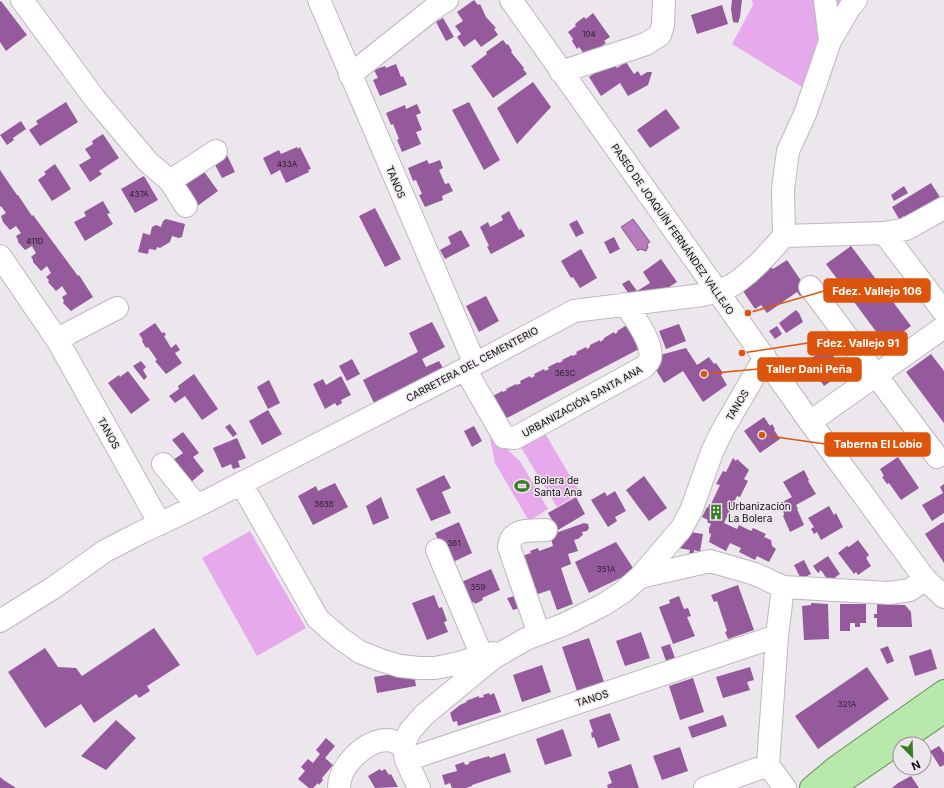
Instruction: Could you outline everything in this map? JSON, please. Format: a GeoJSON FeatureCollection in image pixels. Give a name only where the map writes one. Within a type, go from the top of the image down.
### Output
{"type":"FeatureCollection","features":[{"type":"Feature","properties":{"kind":"main road"},"geometry":{"type":"LineString","coordinates":[[810,788],[836,767],[944,691]]}},
{"type":"Feature","properties":{"kind":"main road"},"geometry":{"type":"LineString","coordinates":[[833,788],[944,712]]}},
{"type":"Feature","properties":{"kind":"street"},"geometry":{"type":"LineString","coordinates":[[22,0],[95,99],[148,162],[170,180],[186,206]]}},
{"type":"Feature","properties":{"kind":"street","name":"TANOS"},"geometry":{"type":"LineString","coordinates":[[319,0],[470,366]]}},
{"type":"Feature","properties":{"kind":"street"},"geometry":{"type":"LineString","coordinates":[[350,75],[433,9],[447,0]]}},
{"type":"Feature","properties":{"kind":"street","name":"PASEO DE JOAQUÍN FERNÁNDEZ VALLEJO"},"geometry":{"type":"LineString","coordinates":[[511,0],[766,357],[810,422],[925,579],[944,597]]}},
{"type":"Feature","properties":{"kind":"street"},"geometry":{"type":"LineString","coordinates":[[561,72],[646,44],[660,35],[663,25],[664,0]]}},
{"type":"Feature","properties":{"kind":"street"},"geometry":{"type":"LineString","coordinates":[[824,0],[830,41]]}},
{"type":"Feature","properties":{"kind":"street"},"geometry":{"type":"LineString","coordinates":[[856,0],[850,7],[830,41],[805,114],[788,151],[783,189],[784,236],[884,232],[906,229],[944,208]]}},
{"type":"Feature","properties":{"kind":"street"},"geometry":{"type":"LineString","coordinates":[[170,180],[216,151]]}},
{"type":"Feature","properties":{"kind":"street"},"geometry":{"type":"LineString","coordinates":[[884,232],[944,312]]}},
{"type":"Feature","properties":{"kind":"street","name":"CARRETERA DEL CEMENTERIO"},"geometry":{"type":"LineString","coordinates":[[0,621],[53,588],[105,551],[241,484],[574,311],[702,295],[718,291],[734,284],[768,254],[784,236]]}},
{"type":"Feature","properties":{"kind":"street","name":"TANOS"},"geometry":{"type":"LineString","coordinates":[[0,256],[58,341],[160,524]]}},
{"type":"Feature","properties":{"kind":"street"},"geometry":{"type":"LineString","coordinates":[[810,287],[937,457]]}},
{"type":"Feature","properties":{"kind":"street","name":"URBANIZACIÓN SANTA ANA"},"geometry":{"type":"LineString","coordinates":[[470,366],[504,437],[515,438],[644,367],[650,360],[649,349],[643,331],[625,304]]}},
{"type":"Feature","properties":{"kind":"street"},"geometry":{"type":"LineString","coordinates":[[58,341],[69,333],[117,308]]}},
{"type":"Feature","properties":{"kind":"street"},"geometry":{"type":"LineString","coordinates":[[810,422],[944,327]]}},
{"type":"Feature","properties":{"kind":"street","name":"TANOS"},"geometry":{"type":"LineString","coordinates":[[405,753],[410,731],[424,715],[493,658],[539,634],[565,624],[603,605],[623,592],[640,577],[681,529],[691,511],[712,452],[721,433],[766,357]]}},
{"type":"Feature","properties":{"kind":"street"},"geometry":{"type":"LineString","coordinates":[[163,464],[197,506]]}},
{"type":"Feature","properties":{"kind":"street"},"geometry":{"type":"LineString","coordinates":[[241,484],[318,619],[340,638],[360,652],[400,666],[435,668],[455,664],[510,648]]}},
{"type":"Feature","properties":{"kind":"street"},"geometry":{"type":"LineString","coordinates":[[539,634],[509,547],[510,539],[519,532],[546,530]]}},
{"type":"Feature","properties":{"kind":"street"},"geometry":{"type":"LineString","coordinates":[[437,550],[482,656]]}},
{"type":"Feature","properties":{"kind":"street","name":"TANOS"},"geometry":{"type":"LineString","coordinates":[[640,577],[710,561],[755,574],[783,587],[888,593],[910,590],[925,579]]}},
{"type":"Feature","properties":{"kind":"street"},"geometry":{"type":"LineString","coordinates":[[783,587],[777,636],[768,765],[785,788]]}},
{"type":"Feature","properties":{"kind":"street","name":"TANOS"},"geometry":{"type":"LineString","coordinates":[[405,753],[777,636]]}},
{"type":"Feature","properties":{"kind":"street"},"geometry":{"type":"LineString","coordinates":[[339,788],[339,782],[350,760],[370,744],[389,740],[405,753],[419,788]]}},
{"type":"Feature","properties":{"kind":"street"},"geometry":{"type":"LineString","coordinates":[[705,788],[768,765]]}},
{"type":"Feature","properties":{"kind":"shaded area"},"geometry":{"type":"Polygon","coordinates":[[[752,0],[858,0],[812,93],[732,44],[753,5],[752,0]]]}},
{"type":"Feature","properties":{"kind":"shaded area"},"geometry":{"type":"Polygon","coordinates":[[[633,219],[650,242],[647,244],[648,247],[646,251],[640,249],[638,251],[621,227],[633,219]]]}},
{"type":"Feature","properties":{"kind":"shaded area"},"geometry":{"type":"Polygon","coordinates":[[[543,430],[580,493],[557,507],[519,444],[543,430]]]}},
{"type":"Feature","properties":{"kind":"shaded area","name":"Bolera de Santa Ana"},"geometry":{"type":"Polygon","coordinates":[[[495,436],[496,439],[520,461],[548,509],[529,521],[495,463],[490,439],[495,436]]]}},
{"type":"Feature","properties":{"kind":"shaded area"},"geometry":{"type":"Polygon","coordinates":[[[250,531],[306,628],[257,656],[202,558],[250,531]]]}},
{"type":"Feature","properties":{"kind":"building"},"geometry":{"type":"Polygon","coordinates":[[[474,0],[478,5],[480,4],[486,17],[496,28],[494,29],[498,35],[481,47],[475,39],[464,47],[457,37],[461,34],[455,26],[463,21],[457,12],[474,0]]]}},
{"type":"Feature","properties":{"kind":"building"},"geometry":{"type":"Polygon","coordinates":[[[732,0],[742,0],[738,23],[733,22],[731,9],[732,0]]]}},
{"type":"Feature","properties":{"kind":"building"},"geometry":{"type":"Polygon","coordinates":[[[1,1],[27,35],[6,51],[0,42],[1,1]]]}},
{"type":"Feature","properties":{"kind":"building"},"geometry":{"type":"Polygon","coordinates":[[[722,5],[728,24],[697,34],[691,15],[722,5]]]}},
{"type":"Feature","properties":{"kind":"building"},"geometry":{"type":"Polygon","coordinates":[[[593,13],[610,37],[604,41],[606,43],[594,52],[593,49],[585,55],[579,47],[577,49],[568,32],[584,17],[586,19],[593,13]]]}},
{"type":"Feature","properties":{"kind":"building"},"geometry":{"type":"Polygon","coordinates":[[[443,18],[454,37],[446,41],[436,22],[443,18]]]}},
{"type":"Feature","properties":{"kind":"building"},"geometry":{"type":"Polygon","coordinates":[[[503,40],[507,45],[508,44],[512,51],[511,52],[527,74],[493,98],[471,66],[487,54],[486,52],[503,40]]]}},
{"type":"Feature","properties":{"kind":"building"},"geometry":{"type":"Polygon","coordinates":[[[612,61],[617,68],[626,62],[634,74],[638,71],[641,76],[647,72],[652,72],[648,85],[628,96],[620,83],[601,96],[589,77],[612,61]]]}},
{"type":"Feature","properties":{"kind":"building"},"geometry":{"type":"Polygon","coordinates":[[[396,64],[401,77],[403,76],[407,85],[380,96],[373,80],[378,78],[374,70],[385,66],[386,68],[396,64]]]}},
{"type":"Feature","properties":{"kind":"building"},"geometry":{"type":"Polygon","coordinates":[[[533,82],[551,107],[517,144],[497,108],[533,82]]]}},
{"type":"Feature","properties":{"kind":"building"},"geometry":{"type":"Polygon","coordinates":[[[66,102],[78,122],[40,146],[29,130],[38,124],[36,121],[66,102]]]}},
{"type":"Feature","properties":{"kind":"building"},"geometry":{"type":"Polygon","coordinates":[[[469,102],[500,160],[484,170],[452,110],[469,102]]]}},
{"type":"Feature","properties":{"kind":"building"},"geometry":{"type":"Polygon","coordinates":[[[417,104],[421,113],[416,115],[422,130],[416,132],[421,144],[402,152],[393,124],[391,125],[386,113],[405,105],[406,109],[417,104]]]}},
{"type":"Feature","properties":{"kind":"building"},"geometry":{"type":"Polygon","coordinates":[[[666,109],[680,128],[650,148],[637,130],[666,109]]]}},
{"type":"Feature","properties":{"kind":"building"},"geometry":{"type":"Polygon","coordinates":[[[21,121],[26,129],[13,138],[14,140],[7,145],[0,135],[21,121]]]}},
{"type":"Feature","properties":{"kind":"building"},"geometry":{"type":"Polygon","coordinates":[[[103,134],[119,158],[99,171],[102,174],[90,182],[79,165],[91,158],[85,149],[93,144],[92,141],[103,134]]]}},
{"type":"Feature","properties":{"kind":"building"},"geometry":{"type":"Polygon","coordinates":[[[297,147],[298,149],[300,147],[311,169],[308,170],[309,172],[286,183],[280,170],[271,175],[263,158],[279,150],[281,154],[297,147]]]}},
{"type":"Feature","properties":{"kind":"building"},"geometry":{"type":"Polygon","coordinates":[[[227,155],[235,172],[222,178],[214,163],[227,155]]]}},
{"type":"Feature","properties":{"kind":"building"},"geometry":{"type":"Polygon","coordinates":[[[427,160],[429,164],[440,160],[443,168],[439,170],[445,184],[449,183],[453,191],[442,196],[443,200],[425,207],[419,195],[422,194],[416,180],[413,181],[408,168],[427,160]]]}},
{"type":"Feature","properties":{"kind":"building"},"geometry":{"type":"Polygon","coordinates":[[[55,164],[71,189],[52,201],[38,180],[46,174],[44,172],[55,164]]]}},
{"type":"Feature","properties":{"kind":"building"},"geometry":{"type":"Polygon","coordinates":[[[200,166],[218,191],[196,207],[182,181],[200,166]]]}},
{"type":"Feature","properties":{"kind":"building"},"geometry":{"type":"Polygon","coordinates":[[[0,170],[32,216],[33,215],[78,276],[79,275],[93,297],[71,311],[63,303],[64,301],[62,297],[67,294],[62,286],[56,291],[48,282],[49,280],[46,277],[51,273],[47,266],[41,271],[33,262],[31,257],[36,253],[32,246],[25,250],[18,242],[16,236],[21,233],[16,226],[10,230],[3,222],[1,216],[6,213],[1,206],[0,207],[0,170]]]}},
{"type":"Feature","properties":{"kind":"building"},"geometry":{"type":"Polygon","coordinates":[[[144,176],[158,200],[135,213],[121,189],[144,176]]]}},
{"type":"Feature","properties":{"kind":"building"},"geometry":{"type":"Polygon","coordinates":[[[931,183],[943,202],[908,223],[904,216],[899,219],[892,207],[931,183]]]}},
{"type":"Feature","properties":{"kind":"building"},"geometry":{"type":"Polygon","coordinates":[[[904,186],[908,193],[894,201],[891,195],[904,186]]]}},
{"type":"Feature","properties":{"kind":"building"},"geometry":{"type":"Polygon","coordinates":[[[103,201],[110,213],[107,214],[113,224],[85,241],[74,222],[86,216],[84,212],[103,201]]]}},
{"type":"Feature","properties":{"kind":"building"},"geometry":{"type":"Polygon","coordinates":[[[375,208],[401,259],[385,267],[359,216],[375,208]]]}},
{"type":"Feature","properties":{"kind":"building"},"geometry":{"type":"Polygon","coordinates":[[[509,211],[519,230],[521,229],[525,236],[491,254],[480,227],[488,222],[490,227],[503,220],[501,216],[509,211]]]}},
{"type":"Feature","properties":{"kind":"building"},"geometry":{"type":"Polygon","coordinates":[[[166,219],[185,224],[182,237],[179,238],[172,236],[170,242],[160,248],[157,247],[156,250],[149,249],[148,254],[138,252],[143,233],[150,235],[152,227],[156,225],[161,227],[163,221],[166,219]]]}},
{"type":"Feature","properties":{"kind":"building"},"geometry":{"type":"Polygon","coordinates":[[[577,220],[584,233],[576,237],[569,224],[577,220]]]}},
{"type":"Feature","properties":{"kind":"building"},"geometry":{"type":"Polygon","coordinates":[[[461,230],[470,246],[445,259],[440,250],[451,244],[448,237],[461,230]]]}},
{"type":"Feature","properties":{"kind":"building"},"geometry":{"type":"Polygon","coordinates":[[[614,237],[620,249],[610,254],[604,242],[614,237]]]}},
{"type":"Feature","properties":{"kind":"building"},"geometry":{"type":"Polygon","coordinates":[[[851,246],[911,326],[886,345],[826,264],[851,246]]]}},
{"type":"Feature","properties":{"kind":"building"},"geometry":{"type":"Polygon","coordinates":[[[581,249],[597,278],[580,288],[573,277],[571,278],[561,261],[581,249]]]}},
{"type":"Feature","properties":{"kind":"building"},"geometry":{"type":"Polygon","coordinates":[[[661,259],[677,282],[658,294],[631,297],[622,284],[629,280],[637,291],[650,283],[643,272],[661,259]]]}},
{"type":"Feature","properties":{"kind":"building"},"geometry":{"type":"Polygon","coordinates":[[[787,260],[808,291],[800,296],[797,292],[767,313],[761,305],[755,309],[743,291],[753,280],[755,283],[759,279],[757,276],[771,267],[773,269],[787,260]]]}},
{"type":"Feature","properties":{"kind":"building"},"geometry":{"type":"Polygon","coordinates":[[[486,296],[499,321],[479,332],[466,306],[486,296]]]}},
{"type":"Feature","properties":{"kind":"building"},"geometry":{"type":"Polygon","coordinates":[[[796,310],[803,322],[786,333],[779,323],[796,310]]]}},
{"type":"Feature","properties":{"kind":"building"},"geometry":{"type":"Polygon","coordinates":[[[432,322],[445,347],[422,359],[426,367],[439,361],[443,368],[374,403],[363,380],[418,352],[409,333],[432,322]]]}},
{"type":"Feature","properties":{"kind":"building"},"geometry":{"type":"Polygon","coordinates":[[[155,323],[162,333],[164,332],[166,335],[164,336],[171,348],[176,344],[180,350],[175,353],[182,363],[166,374],[155,361],[157,360],[148,347],[146,348],[139,334],[155,323]]]}},
{"type":"Feature","properties":{"kind":"building"},"geometry":{"type":"Polygon","coordinates":[[[679,324],[686,341],[666,349],[659,331],[679,324]]]}},
{"type":"Feature","properties":{"kind":"building"},"geometry":{"type":"Polygon","coordinates":[[[627,325],[641,348],[503,420],[493,396],[521,383],[520,381],[530,376],[531,378],[535,376],[534,374],[544,369],[545,371],[549,369],[548,367],[577,354],[576,352],[586,347],[587,349],[590,345],[600,340],[600,342],[614,332],[615,334],[627,325]]]}},
{"type":"Feature","properties":{"kind":"building"},"geometry":{"type":"Polygon","coordinates":[[[777,326],[782,334],[775,339],[769,331],[777,326]]]}},
{"type":"Feature","properties":{"kind":"building"},"geometry":{"type":"Polygon","coordinates":[[[833,344],[838,353],[833,357],[844,372],[824,386],[807,361],[833,344]]]}},
{"type":"Feature","properties":{"kind":"building"},"geometry":{"type":"Polygon","coordinates":[[[686,348],[697,365],[709,357],[714,364],[716,363],[723,373],[721,375],[727,385],[703,402],[683,371],[664,383],[656,370],[660,355],[686,348]]]}},
{"type":"Feature","properties":{"kind":"building"},"geometry":{"type":"Polygon","coordinates":[[[931,354],[944,371],[944,423],[906,372],[931,354]]]}},
{"type":"Feature","properties":{"kind":"building"},"geometry":{"type":"Polygon","coordinates":[[[352,359],[360,374],[347,381],[339,366],[352,359]]]}},
{"type":"Feature","properties":{"kind":"building"},"geometry":{"type":"Polygon","coordinates":[[[141,361],[146,367],[143,370],[147,377],[144,380],[133,366],[141,361]]]}},
{"type":"Feature","properties":{"kind":"building"},"geometry":{"type":"Polygon","coordinates":[[[128,371],[150,400],[131,414],[108,383],[119,375],[120,377],[128,371]]]}},
{"type":"Feature","properties":{"kind":"building"},"geometry":{"type":"Polygon","coordinates":[[[194,374],[218,409],[202,420],[185,396],[175,403],[169,396],[179,389],[178,386],[194,374]]]}},
{"type":"Feature","properties":{"kind":"building"},"geometry":{"type":"Polygon","coordinates":[[[341,376],[351,395],[341,400],[342,403],[337,406],[335,403],[325,409],[313,384],[323,379],[326,385],[341,376]]]}},
{"type":"Feature","properties":{"kind":"building"},"geometry":{"type":"Polygon","coordinates":[[[269,380],[280,403],[268,409],[257,387],[269,380]]]}},
{"type":"Feature","properties":{"kind":"building"},"geometry":{"type":"Polygon","coordinates":[[[268,410],[282,434],[262,445],[249,421],[268,410]]]}},
{"type":"Feature","properties":{"kind":"building"},"geometry":{"type":"Polygon","coordinates":[[[764,417],[770,426],[772,424],[780,439],[760,453],[744,431],[764,417]]]}},
{"type":"Feature","properties":{"kind":"building"},"geometry":{"type":"Polygon","coordinates":[[[230,424],[237,434],[233,437],[225,427],[230,424]]]}},
{"type":"Feature","properties":{"kind":"building"},"geometry":{"type":"Polygon","coordinates":[[[474,426],[482,441],[472,447],[464,431],[474,426]]]}},
{"type":"Feature","properties":{"kind":"building"},"geometry":{"type":"Polygon","coordinates":[[[183,432],[199,453],[193,457],[204,471],[190,483],[173,460],[183,453],[172,440],[183,432]]]}},
{"type":"Feature","properties":{"kind":"building"},"geometry":{"type":"Polygon","coordinates":[[[237,438],[246,458],[238,461],[240,467],[233,469],[231,464],[222,468],[213,448],[237,438]]]}},
{"type":"Feature","properties":{"kind":"building"},"geometry":{"type":"Polygon","coordinates":[[[898,457],[919,488],[901,500],[889,483],[887,484],[882,477],[884,476],[880,469],[898,457]]]}},
{"type":"Feature","properties":{"kind":"building","name":"Urbanización La Bolera"},"geometry":{"type":"Polygon","coordinates":[[[733,458],[736,461],[737,459],[749,470],[744,479],[748,481],[740,497],[737,496],[724,523],[737,529],[739,525],[751,531],[753,528],[766,534],[764,537],[771,540],[772,546],[776,549],[769,562],[757,556],[755,560],[739,552],[741,548],[730,543],[726,551],[709,542],[711,534],[709,533],[709,528],[711,524],[707,522],[708,520],[702,517],[709,504],[711,504],[720,485],[716,484],[723,471],[726,472],[733,458]]]}},
{"type":"Feature","properties":{"kind":"building"},"geometry":{"type":"Polygon","coordinates":[[[804,470],[809,480],[808,481],[816,494],[796,505],[804,525],[790,532],[783,516],[782,502],[792,497],[783,482],[804,470]]]}},
{"type":"Feature","properties":{"kind":"building"},"geometry":{"type":"Polygon","coordinates":[[[444,475],[451,488],[442,492],[451,513],[431,521],[416,489],[444,475]]]}},
{"type":"Feature","properties":{"kind":"building"},"geometry":{"type":"Polygon","coordinates":[[[644,476],[667,508],[649,521],[626,490],[644,476]]]}},
{"type":"Feature","properties":{"kind":"building"},"geometry":{"type":"Polygon","coordinates":[[[335,483],[348,507],[313,525],[298,496],[316,486],[318,491],[335,483]]]}},
{"type":"Feature","properties":{"kind":"building"},"geometry":{"type":"Polygon","coordinates":[[[944,484],[944,513],[932,521],[922,505],[943,493],[940,487],[944,484]]]}},
{"type":"Feature","properties":{"kind":"building"},"geometry":{"type":"Polygon","coordinates":[[[615,491],[626,511],[615,517],[617,521],[608,527],[591,500],[605,492],[607,496],[615,491]]]}},
{"type":"Feature","properties":{"kind":"building"},"geometry":{"type":"Polygon","coordinates":[[[381,497],[389,518],[373,525],[366,506],[381,497]]]}},
{"type":"Feature","properties":{"kind":"building"},"geometry":{"type":"Polygon","coordinates":[[[576,497],[585,514],[558,530],[548,513],[576,497]]]}},
{"type":"Feature","properties":{"kind":"building"},"geometry":{"type":"Polygon","coordinates":[[[829,506],[834,515],[836,513],[843,527],[821,540],[817,532],[814,534],[811,529],[814,527],[808,518],[829,506]]]}},
{"type":"Feature","properties":{"kind":"building"},"geometry":{"type":"Polygon","coordinates":[[[459,522],[472,553],[449,564],[435,533],[459,522]]]}},
{"type":"Feature","properties":{"kind":"building"},"geometry":{"type":"Polygon","coordinates":[[[943,522],[944,523],[944,563],[925,534],[943,522]]]}},
{"type":"Feature","properties":{"kind":"building"},"geometry":{"type":"Polygon","coordinates":[[[584,523],[588,524],[589,528],[587,531],[582,532],[583,535],[580,538],[574,540],[578,551],[568,554],[571,564],[561,568],[573,604],[557,610],[550,590],[532,596],[519,557],[531,553],[530,551],[538,548],[539,551],[553,546],[550,535],[584,523]]]}},
{"type":"Feature","properties":{"kind":"building"},"geometry":{"type":"Polygon","coordinates":[[[684,531],[703,534],[700,552],[694,550],[694,553],[689,553],[690,550],[678,548],[684,531]]]}},
{"type":"Feature","properties":{"kind":"building"},"geometry":{"type":"Polygon","coordinates":[[[858,540],[869,555],[866,558],[871,566],[858,575],[856,572],[854,574],[838,553],[858,540]]]}},
{"type":"Feature","properties":{"kind":"building"},"geometry":{"type":"Polygon","coordinates":[[[616,542],[635,571],[589,593],[575,562],[616,542]]]}},
{"type":"Feature","properties":{"kind":"building"},"geometry":{"type":"Polygon","coordinates":[[[828,556],[840,574],[829,582],[821,570],[818,573],[813,566],[828,556]]]}},
{"type":"Feature","properties":{"kind":"building"},"geometry":{"type":"Polygon","coordinates":[[[804,560],[811,574],[801,579],[794,565],[804,560]]]}},
{"type":"Feature","properties":{"kind":"building"},"geometry":{"type":"Polygon","coordinates":[[[491,569],[500,590],[482,598],[483,600],[475,604],[474,602],[466,605],[457,584],[491,569]]]}},
{"type":"Feature","properties":{"kind":"building"},"geometry":{"type":"Polygon","coordinates":[[[738,585],[754,630],[728,639],[725,632],[727,631],[717,601],[714,602],[711,595],[738,585]]]}},
{"type":"Feature","properties":{"kind":"building"},"geometry":{"type":"Polygon","coordinates":[[[434,595],[439,608],[442,607],[447,621],[444,622],[448,632],[427,640],[412,603],[434,595]]]}},
{"type":"Feature","properties":{"kind":"building"},"geometry":{"type":"Polygon","coordinates":[[[519,595],[525,606],[513,610],[507,598],[519,595]]]}},
{"type":"Feature","properties":{"kind":"building"},"geometry":{"type":"Polygon","coordinates":[[[679,596],[684,609],[688,608],[691,616],[687,617],[695,636],[673,644],[659,607],[670,603],[669,600],[679,596]]]}},
{"type":"Feature","properties":{"kind":"building"},"geometry":{"type":"Polygon","coordinates":[[[811,603],[828,604],[829,639],[804,640],[802,606],[811,605],[811,603]]]}},
{"type":"Feature","properties":{"kind":"building"},"geometry":{"type":"Polygon","coordinates":[[[840,604],[866,604],[866,623],[860,623],[860,627],[855,627],[855,623],[850,623],[850,631],[840,631],[840,604]]]}},
{"type":"Feature","properties":{"kind":"building"},"geometry":{"type":"Polygon","coordinates":[[[877,604],[905,605],[911,612],[912,627],[877,627],[877,618],[874,618],[874,614],[877,614],[877,604]]]}},
{"type":"Feature","properties":{"kind":"building"},"geometry":{"type":"Polygon","coordinates":[[[154,628],[180,665],[147,686],[150,691],[139,698],[136,694],[94,723],[81,704],[45,728],[8,672],[45,648],[58,667],[76,668],[82,676],[154,628]]]}},
{"type":"Feature","properties":{"kind":"building"},"geometry":{"type":"Polygon","coordinates":[[[641,632],[650,658],[625,666],[616,641],[641,632]]]}},
{"type":"Feature","properties":{"kind":"building"},"geometry":{"type":"Polygon","coordinates":[[[589,638],[604,682],[577,691],[562,647],[589,638]]]}},
{"type":"Feature","properties":{"kind":"building"},"geometry":{"type":"Polygon","coordinates":[[[670,644],[675,658],[666,661],[661,647],[670,644]]]}},
{"type":"Feature","properties":{"kind":"building"},"geometry":{"type":"Polygon","coordinates":[[[888,646],[894,661],[887,664],[880,649],[888,646]]]}},
{"type":"Feature","properties":{"kind":"building"},"geometry":{"type":"Polygon","coordinates":[[[931,649],[937,669],[915,676],[909,656],[931,649]]]}},
{"type":"Feature","properties":{"kind":"building"},"geometry":{"type":"Polygon","coordinates":[[[542,665],[551,692],[522,702],[513,675],[542,665]]]}},
{"type":"Feature","properties":{"kind":"building"},"geometry":{"type":"Polygon","coordinates":[[[750,667],[754,680],[747,682],[750,690],[723,698],[716,677],[750,667]]]}},
{"type":"Feature","properties":{"kind":"building"},"geometry":{"type":"Polygon","coordinates":[[[867,667],[889,699],[818,749],[795,716],[867,667]]]}},
{"type":"Feature","properties":{"kind":"building"},"geometry":{"type":"Polygon","coordinates":[[[404,672],[414,674],[416,686],[377,693],[374,677],[404,672]]]}},
{"type":"Feature","properties":{"kind":"building"},"geometry":{"type":"Polygon","coordinates":[[[693,678],[704,712],[680,720],[669,686],[693,678]]]}},
{"type":"Feature","properties":{"kind":"building"},"geometry":{"type":"Polygon","coordinates":[[[489,693],[490,695],[494,693],[501,712],[458,726],[457,721],[453,722],[450,713],[460,705],[467,702],[466,701],[479,696],[479,698],[484,697],[483,695],[489,693]]]}},
{"type":"Feature","properties":{"kind":"building"},"geometry":{"type":"Polygon","coordinates":[[[610,713],[620,740],[598,748],[594,737],[592,738],[591,733],[593,732],[589,720],[610,713]]]}},
{"type":"Feature","properties":{"kind":"building"},"geometry":{"type":"Polygon","coordinates":[[[723,715],[727,726],[692,738],[688,727],[723,715]]]}},
{"type":"Feature","properties":{"kind":"building"},"geometry":{"type":"Polygon","coordinates":[[[116,720],[136,738],[106,770],[81,756],[116,720]]]}},
{"type":"Feature","properties":{"kind":"building"},"geometry":{"type":"Polygon","coordinates":[[[563,729],[572,756],[545,765],[536,739],[563,729]]]}},
{"type":"Feature","properties":{"kind":"building"},"geometry":{"type":"Polygon","coordinates":[[[326,738],[335,746],[325,758],[333,765],[322,778],[323,780],[319,785],[318,783],[313,788],[309,788],[298,779],[305,771],[301,767],[308,759],[313,763],[320,754],[316,750],[326,738]]]}},
{"type":"Feature","properties":{"kind":"building"},"geometry":{"type":"Polygon","coordinates":[[[939,746],[944,753],[944,765],[940,767],[932,754],[932,750],[939,746]]]}},
{"type":"Feature","properties":{"kind":"building"},"geometry":{"type":"Polygon","coordinates":[[[680,747],[688,771],[662,780],[653,756],[680,747]]]}},
{"type":"Feature","properties":{"kind":"building"},"geometry":{"type":"Polygon","coordinates":[[[505,753],[511,772],[466,788],[452,788],[450,783],[445,785],[442,775],[457,771],[455,765],[464,762],[465,765],[469,764],[469,762],[489,756],[490,758],[505,753]]]}},
{"type":"Feature","properties":{"kind":"building"},"geometry":{"type":"Polygon","coordinates":[[[631,764],[639,788],[608,788],[607,785],[612,783],[608,772],[631,764]]]}},
{"type":"Feature","properties":{"kind":"building"},"geometry":{"type":"Polygon","coordinates":[[[380,769],[381,771],[385,769],[389,775],[391,774],[398,787],[375,788],[368,776],[380,769]]]}},
{"type":"Feature","properties":{"kind":"building"},"geometry":{"type":"Polygon","coordinates":[[[911,776],[919,788],[892,788],[911,776]]]}},
{"type":"Feature","properties":{"kind":"building"},"geometry":{"type":"Polygon","coordinates":[[[0,777],[5,781],[16,788],[0,788],[0,777]]]}},
{"type":"Feature","properties":{"kind":"place","name":"Fdez. Vallejo 106"},"geometry":{"type":"Point","coordinates":[748,313]}},
{"type":"Feature","properties":{"kind":"place","name":"Fdez. Vallejo 91"},"geometry":{"type":"Point","coordinates":[742,353]}},
{"type":"Feature","properties":{"kind":"place","name":"Taller Dani Peña"},"geometry":{"type":"Point","coordinates":[704,374]}},
{"type":"Feature","properties":{"kind":"place","name":"Taberna El Lobio"},"geometry":{"type":"Point","coordinates":[762,435]}},
{"type":"Feature","properties":{"kind":"place","name":"Bolera de Santa Ana"},"geometry":{"type":"Point","coordinates":[522,486]}},
{"type":"Feature","properties":{"kind":"place","name":"Urbanización La Bolera"},"geometry":{"type":"Point","coordinates":[716,512]}}]}
